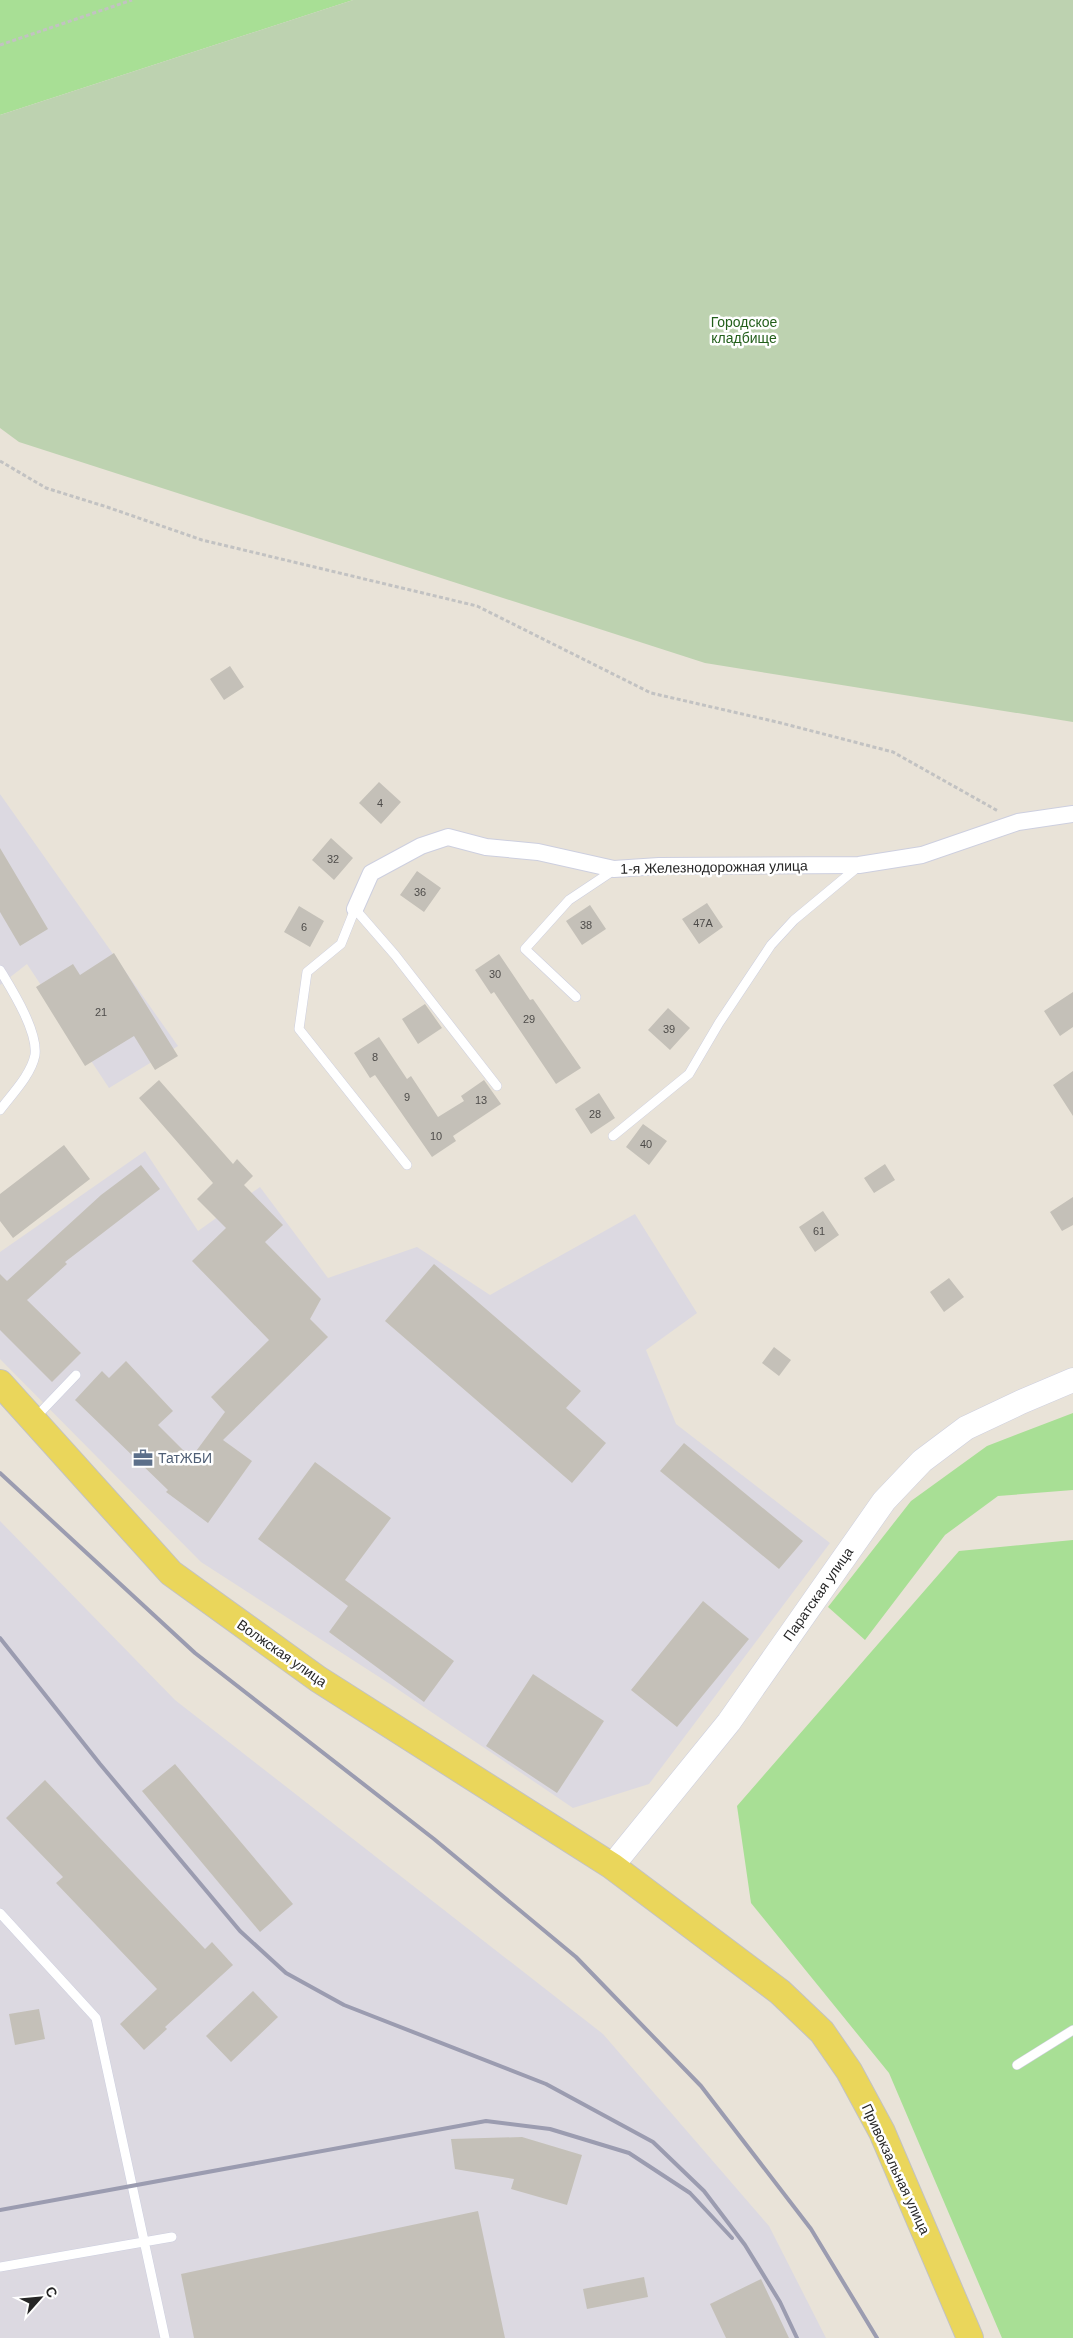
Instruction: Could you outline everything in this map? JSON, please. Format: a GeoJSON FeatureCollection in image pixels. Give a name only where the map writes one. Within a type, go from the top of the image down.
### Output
{"type":"FeatureCollection","features":[{"type":"Feature","properties":{"kind":"main road","name":"Паратская улица"},"geometry":{"type":"LineString","coordinates":[[612,1866],[729,1722],[884,1501],[922,1461],[966,1428],[1073,1380]]}},
{"type":"Feature","properties":{"kind":"main road","name":"Волжская улица"},"geometry":{"type":"LineString","coordinates":[[0,1383],[171,1573],[318,1679],[612,1866]]}},
{"type":"Feature","properties":{"kind":"main road","name":"Привокзальная улица"},"geometry":{"type":"LineString","coordinates":[[612,1866],[780,1992],[822,2032],[849,2071],[882,2132],[970,2338]]}},
{"type":"Feature","properties":{"kind":"street","name":"1-я Железнодорожная улица"},"geometry":{"type":"LineString","coordinates":[[354,909],[371,873],[421,846],[448,837],[486,846],[538,852],[614,870],[659,866],[859,865],[922,855],[1018,822],[1073,814]]}},
{"type":"Feature","properties":{"kind":"lane"},"geometry":{"type":"LineString","coordinates":[[613,1136],[689,1074],[719,1023],[771,945],[794,920],[859,865]]}},
{"type":"Feature","properties":{"kind":"lane"},"geometry":{"type":"LineString","coordinates":[[576,997],[525,949],[569,900],[614,870]]}},
{"type":"Feature","properties":{"kind":"lane"},"geometry":{"type":"LineString","coordinates":[[407,1165],[299,1029],[307,972],[341,944],[354,909],[395,956],[497,1086]]}},
{"type":"Feature","properties":{"kind":"lane"},"geometry":{"type":"LineString","coordinates":[[0,970],[16,995],[30,1027],[35,1054],[25,1077],[0,1110]]}},
{"type":"Feature","properties":{"kind":"lane"},"geometry":{"type":"LineString","coordinates":[[33,1420],[76,1376]]}},
{"type":"Feature","properties":{"kind":"lane"},"geometry":{"type":"LineString","coordinates":[[0,1913],[96,2018],[146,2241],[165,2338]]}},
{"type":"Feature","properties":{"kind":"lane"},"geometry":{"type":"LineString","coordinates":[[1017,2065],[1073,2030]]}},
{"type":"Feature","properties":{"kind":"lane"},"geometry":{"type":"LineString","coordinates":[[0,2267],[172,2237]]}},
{"type":"Feature","properties":{"kind":"path"},"geometry":{"type":"LineString","coordinates":[[0,45],[132,0]]}},
{"type":"Feature","properties":{"kind":"path"},"geometry":{"type":"LineString","coordinates":[[0,461],[46,488],[202,540],[477,606],[651,693],[777,722],[893,752],[1018,822]]}},
{"type":"Feature","properties":{"kind":"shaded area"},"geometry":{"type":"Polygon","coordinates":[[[0,794],[178,1046],[109,1088],[27,964],[0,985],[0,794]]]}},
{"type":"Feature","properties":{"kind":"shaded area"},"geometry":{"type":"Polygon","coordinates":[[[145,1151],[198,1231],[260,1187],[328,1278],[417,1247],[490,1295],[635,1214],[697,1313],[646,1350],[676,1424],[830,1543],[649,1784],[573,1808],[390,1684],[201,1562],[0,1359],[0,1252],[145,1151]]]}},
{"type":"Feature","properties":{"kind":"shaded area"},"geometry":{"type":"Polygon","coordinates":[[[0,1521],[175,1700],[603,2034],[769,2226],[826,2338],[0,2338],[0,1521]]]}},
{"type":"Feature","properties":{"kind":"green space"},"geometry":{"type":"Polygon","coordinates":[[[0,0],[353,0],[0,115],[0,0]]]}},
{"type":"Feature","properties":{"kind":"green space","name":"Городское кладбище"},"geometry":{"type":"Polygon","coordinates":[[[353,0],[1073,0],[1073,722],[705,663],[19,442],[0,428],[0,115],[353,0]]]}},
{"type":"Feature","properties":{"kind":"green space"},"geometry":{"type":"Polygon","coordinates":[[[1073,1413],[1073,1490],[998,1496],[945,1535],[865,1640],[828,1607],[911,1501],[987,1446],[1073,1413]]]}},
{"type":"Feature","properties":{"kind":"green space"},"geometry":{"type":"Polygon","coordinates":[[[1073,1540],[1073,2338],[1002,2338],[889,2073],[751,1903],[737,1806],[959,1551],[1073,1540]]]}},
{"type":"Feature","properties":{"kind":"building"},"geometry":{"type":"Polygon","coordinates":[[[230,666],[244,687],[224,700],[210,679],[230,666]]]}},
{"type":"Feature","properties":{"kind":"building"},"geometry":{"type":"Polygon","coordinates":[[[379,782],[401,802],[381,824],[359,803],[379,782]]]}},
{"type":"Feature","properties":{"kind":"building"},"geometry":{"type":"Polygon","coordinates":[[[331,838],[353,858],[334,880],[312,860],[331,838]]]}},
{"type":"Feature","properties":{"kind":"building"},"geometry":{"type":"Polygon","coordinates":[[[0,848],[48,929],[20,946],[0,912],[0,848]]]}},
{"type":"Feature","properties":{"kind":"building"},"geometry":{"type":"Polygon","coordinates":[[[417,871],[441,888],[424,912],[400,895],[417,871]]]}},
{"type":"Feature","properties":{"kind":"building"},"geometry":{"type":"Polygon","coordinates":[[[707,903],[723,927],[699,944],[682,919],[707,903]]]}},
{"type":"Feature","properties":{"kind":"building"},"geometry":{"type":"Polygon","coordinates":[[[590,905],[606,929],[582,945],[566,921],[590,905]]]}},
{"type":"Feature","properties":{"kind":"building"},"geometry":{"type":"Polygon","coordinates":[[[299,906],[324,921],[310,947],[284,932],[299,906]]]}},
{"type":"Feature","properties":{"kind":"building"},"geometry":{"type":"Polygon","coordinates":[[[114,953],[178,1056],[155,1070],[134,1036],[85,1066],[36,987],[73,964],[80,975],[114,953]]]}},
{"type":"Feature","properties":{"kind":"building"},"geometry":{"type":"Polygon","coordinates":[[[499,954],[530,1000],[533,999],[581,1068],[556,1084],[494,992],[491,994],[475,970],[499,954]]]}},
{"type":"Feature","properties":{"kind":"building"},"geometry":{"type":"Polygon","coordinates":[[[1073,992],[1073,1027],[1060,1036],[1044,1011],[1073,992]]]}},
{"type":"Feature","properties":{"kind":"building"},"geometry":{"type":"Polygon","coordinates":[[[425,1004],[442,1028],[418,1044],[402,1019],[425,1004]]]}},
{"type":"Feature","properties":{"kind":"building"},"geometry":{"type":"Polygon","coordinates":[[[668,1008],[690,1028],[670,1050],[648,1030],[668,1008]]]}},
{"type":"Feature","properties":{"kind":"building"},"geometry":{"type":"Polygon","coordinates":[[[379,1037],[407,1079],[411,1076],[438,1117],[464,1101],[461,1096],[484,1080],[501,1104],[453,1136],[456,1141],[432,1157],[375,1075],[370,1078],[354,1053],[379,1037]]]}},
{"type":"Feature","properties":{"kind":"building"},"geometry":{"type":"Polygon","coordinates":[[[1073,1071],[1073,1116],[1053,1085],[1073,1071]]]}},
{"type":"Feature","properties":{"kind":"building"},"geometry":{"type":"Polygon","coordinates":[[[159,1080],[233,1164],[237,1159],[253,1176],[244,1185],[283,1225],[265,1242],[321,1299],[310,1319],[328,1337],[223,1440],[252,1461],[208,1523],[166,1492],[168,1490],[75,1400],[102,1371],[109,1378],[126,1361],[173,1411],[158,1425],[191,1458],[225,1412],[211,1397],[269,1340],[192,1261],[226,1228],[197,1199],[213,1183],[139,1098],[159,1080]]]}},
{"type":"Feature","properties":{"kind":"building"},"geometry":{"type":"Polygon","coordinates":[[[599,1093],[615,1118],[591,1134],[575,1109],[599,1093]]]}},
{"type":"Feature","properties":{"kind":"building"},"geometry":{"type":"Polygon","coordinates":[[[643,1124],[667,1141],[649,1165],[626,1147],[643,1124]]]}},
{"type":"Feature","properties":{"kind":"building"},"geometry":{"type":"Polygon","coordinates":[[[64,1145],[90,1179],[13,1238],[0,1221],[0,1194],[64,1145]]]}},
{"type":"Feature","properties":{"kind":"building"},"geometry":{"type":"Polygon","coordinates":[[[885,1164],[895,1180],[874,1193],[864,1178],[885,1164]]]}},
{"type":"Feature","properties":{"kind":"building"},"geometry":{"type":"Polygon","coordinates":[[[141,1165],[160,1189],[65,1262],[67,1264],[27,1300],[81,1353],[52,1382],[0,1330],[0,1274],[7,1281],[101,1195],[141,1165]]]}},
{"type":"Feature","properties":{"kind":"building"},"geometry":{"type":"Polygon","coordinates":[[[1073,1197],[1073,1225],[1062,1231],[1050,1212],[1073,1197]]]}},
{"type":"Feature","properties":{"kind":"building"},"geometry":{"type":"Polygon","coordinates":[[[823,1211],[839,1235],[815,1252],[799,1227],[823,1211]]]}},
{"type":"Feature","properties":{"kind":"building"},"geometry":{"type":"Polygon","coordinates":[[[434,1264],[581,1391],[566,1408],[606,1443],[572,1483],[385,1321],[434,1264]]]}},
{"type":"Feature","properties":{"kind":"building"},"geometry":{"type":"Polygon","coordinates":[[[949,1278],[964,1297],[944,1312],[930,1292],[949,1278]]]}},
{"type":"Feature","properties":{"kind":"building"},"geometry":{"type":"Polygon","coordinates":[[[774,1347],[791,1360],[779,1376],[762,1363],[774,1347]]]}},
{"type":"Feature","properties":{"kind":"building"},"geometry":{"type":"Polygon","coordinates":[[[684,1443],[803,1541],[779,1569],[660,1471],[684,1443]]]}},
{"type":"Feature","properties":{"kind":"building"},"geometry":{"type":"Polygon","coordinates":[[[315,1462],[391,1518],[345,1580],[454,1661],[424,1702],[329,1632],[348,1606],[258,1539],[315,1462]]]}},
{"type":"Feature","properties":{"kind":"building"},"geometry":{"type":"Polygon","coordinates":[[[703,1601],[749,1639],[677,1727],[631,1690],[703,1601]]]}},
{"type":"Feature","properties":{"kind":"building"},"geometry":{"type":"Polygon","coordinates":[[[533,1674],[604,1721],[557,1793],[486,1746],[533,1674]]]}},
{"type":"Feature","properties":{"kind":"building"},"geometry":{"type":"Polygon","coordinates":[[[175,1764],[293,1904],[260,1932],[142,1791],[175,1764]]]}},
{"type":"Feature","properties":{"kind":"building"},"geometry":{"type":"Polygon","coordinates":[[[45,1780],[205,1949],[212,1942],[233,1965],[165,2027],[167,2029],[144,2050],[120,2024],[157,1989],[56,1883],[63,1877],[6,1818],[45,1780]]]}},
{"type":"Feature","properties":{"kind":"building"},"geometry":{"type":"Polygon","coordinates":[[[253,1991],[278,2017],[231,2062],[206,2036],[253,1991]]]}},
{"type":"Feature","properties":{"kind":"building"},"geometry":{"type":"Polygon","coordinates":[[[39,2009],[45,2039],[15,2045],[9,2014],[39,2009]]]}},
{"type":"Feature","properties":{"kind":"building"},"geometry":{"type":"Polygon","coordinates":[[[522,2137],[582,2155],[567,2205],[511,2189],[514,2179],[455,2169],[451,2139],[522,2137]]]}},
{"type":"Feature","properties":{"kind":"building"},"geometry":{"type":"Polygon","coordinates":[[[478,2211],[505,2338],[194,2338],[181,2274],[478,2211]]]}},
{"type":"Feature","properties":{"kind":"building"},"geometry":{"type":"Polygon","coordinates":[[[644,2277],[648,2297],[587,2309],[583,2289],[644,2277]]]}},
{"type":"Feature","properties":{"kind":"building"},"geometry":{"type":"Polygon","coordinates":[[[761,2279],[789,2338],[726,2338],[710,2304],[761,2279]]]}},
{"type":"Feature","properties":{"kind":"railway"},"geometry":{"type":"LineString","coordinates":[[0,1473],[195,1653],[434,1839],[576,1957],[701,2086],[811,2229],[877,2338]]}},
{"type":"Feature","properties":{"kind":"railway"},"geometry":{"type":"LineString","coordinates":[[0,1638],[100,1764],[240,1931],[286,1973],[344,2005],[546,2084],[653,2142],[704,2191],[745,2245],[780,2302],[797,2338]]}},
{"type":"Feature","properties":{"kind":"railway"},"geometry":{"type":"LineString","coordinates":[[0,2210],[486,2121],[550,2129],[629,2153],[690,2193],[732,2238]]}},
{"type":"Feature","properties":{"kind":"place","name":"ТатЖБИ"},"geometry":{"type":"Point","coordinates":[143,1458]}}]}
